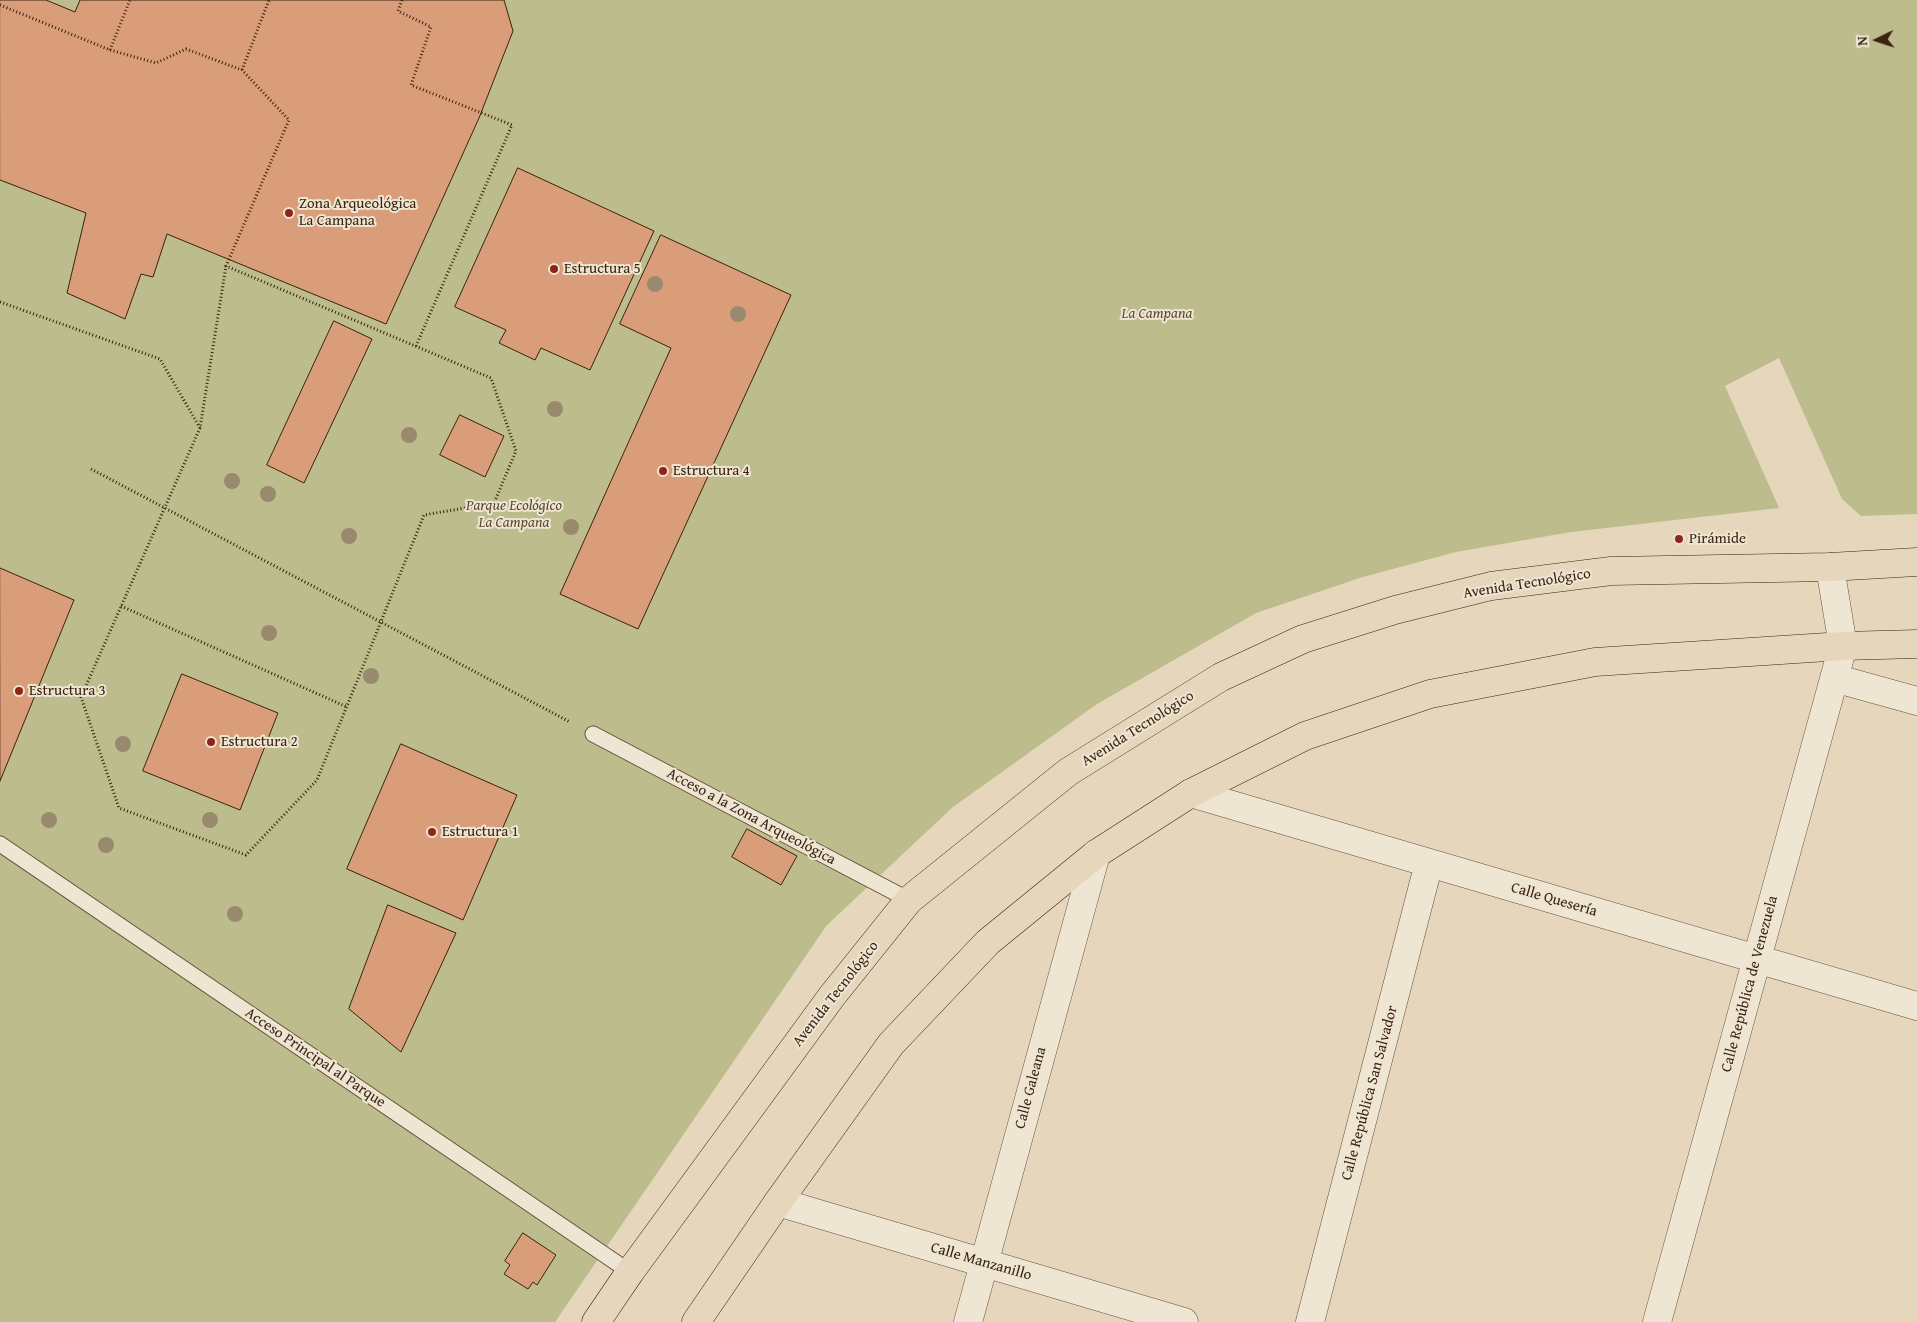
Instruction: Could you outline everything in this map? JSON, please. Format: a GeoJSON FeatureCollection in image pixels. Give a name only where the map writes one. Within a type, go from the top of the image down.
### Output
{"type":"FeatureCollection","features":[{"type":"Feature","properties":{"kind":"main road","name":"Avenida Tecnológico"},"geometry":{"type":"LineString","coordinates":[[596,1322],[630,1272],[832,996],[909,900],[1068,772],[1221,677],[1303,639],[1395,610],[1491,586],[1612,571],[1830,567],[1917,562]]}},
{"type":"Feature","properties":{"kind":"main road"},"geometry":{"type":"LineString","coordinates":[[696,1322],[778,1202],[891,1044],[988,942],[1096,854],[1191,793],[1305,736],[1430,694],[1596,662],[1843,646],[1917,644]]}},
{"type":"Feature","properties":{"kind":"street"},"geometry":{"type":"LineString","coordinates":[[1830,567],[1843,646]]}},
{"type":"Feature","properties":{"kind":"street","name":"Calle República de Venezuela"},"geometry":{"type":"LineString","coordinates":[[1657,1322],[1843,646]]}},
{"type":"Feature","properties":{"kind":"street"},"geometry":{"type":"LineString","coordinates":[[1834,678],[1917,701]]}},
{"type":"Feature","properties":{"kind":"street","name":"Calle Quesería"},"geometry":{"type":"LineString","coordinates":[[1191,793],[1917,1006]]}},
{"type":"Feature","properties":{"kind":"street","name":"Calle Galeana"},"geometry":{"type":"LineString","coordinates":[[968,1322],[1096,854]]}},
{"type":"Feature","properties":{"kind":"street","name":"Calle República San Salvador"},"geometry":{"type":"LineString","coordinates":[[1310,1322],[1429,863]]}},
{"type":"Feature","properties":{"kind":"street","name":"Calle Manzanillo"},"geometry":{"type":"LineString","coordinates":[[778,1202],[1184,1322]]}},
{"type":"Feature","properties":{"kind":"lane","name":"Acceso a la Zona Arqueológica"},"geometry":{"type":"LineString","coordinates":[[593,734],[909,900]]}},
{"type":"Feature","properties":{"kind":"lane","name":"Acceso Principal al Parque"},"geometry":{"type":"LineString","coordinates":[[0,844],[630,1272]]}},
{"type":"Feature","properties":{"kind":"path"},"geometry":{"type":"LineString","coordinates":[[110,50],[130,0]]}},
{"type":"Feature","properties":{"kind":"path"},"geometry":{"type":"LineString","coordinates":[[242,70],[268,0]]}},
{"type":"Feature","properties":{"kind":"path"},"geometry":{"type":"LineString","coordinates":[[402,0],[398,11],[431,27],[411,84],[512,125],[416,346]]}},
{"type":"Feature","properties":{"kind":"path"},"geometry":{"type":"LineString","coordinates":[[0,5],[110,50],[156,63],[186,48],[242,70],[289,120],[226,266],[200,428],[81,697],[119,808],[246,854],[318,780],[424,515],[494,503],[516,451],[491,378],[226,266]]}},
{"type":"Feature","properties":{"kind":"path"},"geometry":{"type":"LineString","coordinates":[[0,302],[160,359],[200,428]]}},
{"type":"Feature","properties":{"kind":"path"},"geometry":{"type":"LineString","coordinates":[[91,470],[593,734]]}},
{"type":"Feature","properties":{"kind":"path"},"geometry":{"type":"LineString","coordinates":[[121,606],[347,707]]}},
{"type":"Feature","properties":{"kind":"green space","name":"Parque Ecológico La Campana"},"geometry":{"type":"Polygon","coordinates":[[[0,0],[1917,0],[1917,514],[1861,516],[1842,499],[1779,358],[1725,386],[1779,508],[1571,532],[1456,552],[1363,577],[1256,613],[1097,704],[953,807],[827,925],[555,1322],[0,1322],[0,0]]]}},
{"type":"Feature","properties":{"kind":"building"},"geometry":{"type":"Polygon","coordinates":[[[0,0],[46,0],[75,12],[80,0],[504,0],[513,31],[479,118],[386,324],[167,234],[153,277],[141,274],[125,319],[67,293],[86,213],[0,180],[0,0]]]}},
{"type":"Feature","properties":{"kind":"building","name":"Estructura 5"},"geometry":{"type":"Polygon","coordinates":[[[518,168],[654,231],[590,370],[541,348],[535,360],[499,343],[506,330],[455,307],[518,168]]]}},
{"type":"Feature","properties":{"kind":"building","name":"Estructura 4"},"geometry":{"type":"Polygon","coordinates":[[[661,235],[791,295],[638,629],[560,594],[671,348],[620,324],[661,235]]]}},
{"type":"Feature","properties":{"kind":"building"},"geometry":{"type":"Polygon","coordinates":[[[334,321],[372,339],[304,483],[267,465],[334,321]]]}},
{"type":"Feature","properties":{"kind":"building"},"geometry":{"type":"Polygon","coordinates":[[[460,415],[504,436],[485,477],[440,455],[460,415]]]}},
{"type":"Feature","properties":{"kind":"building","name":"Estructura 3"},"geometry":{"type":"Polygon","coordinates":[[[0,568],[74,600],[0,781],[0,568]]]}},
{"type":"Feature","properties":{"kind":"building","name":"Estructura 2"},"geometry":{"type":"Polygon","coordinates":[[[182,674],[278,713],[240,810],[143,771],[182,674]]]}},
{"type":"Feature","properties":{"kind":"building","name":"Estructura 1"},"geometry":{"type":"Polygon","coordinates":[[[401,744],[517,795],[463,920],[347,869],[401,744]]]}},
{"type":"Feature","properties":{"kind":"building"},"geometry":{"type":"Polygon","coordinates":[[[747,829],[797,856],[781,885],[732,857],[747,829]]]}},
{"type":"Feature","properties":{"kind":"building"},"geometry":{"type":"Polygon","coordinates":[[[388,905],[456,933],[401,1052],[349,1009],[388,905]]]}},
{"type":"Feature","properties":{"kind":"building"},"geometry":{"type":"Polygon","coordinates":[[[523,1233],[556,1255],[537,1285],[533,1282],[528,1289],[504,1274],[510,1265],[505,1261],[523,1233]]]}},
{"type":"Feature","properties":{"kind":"place","name":"Zona Arqueológica La Campana"},"geometry":{"type":"Point","coordinates":[289,213]}},
{"type":"Feature","properties":{"kind":"place","name":"Estructura 5"},"geometry":{"type":"Point","coordinates":[554,269]}},
{"type":"Feature","properties":{"kind":"place","name":"Estructura 4"},"geometry":{"type":"Point","coordinates":[663,471]}},
{"type":"Feature","properties":{"kind":"place","name":"Pirámide"},"geometry":{"type":"Point","coordinates":[1679,539]}},
{"type":"Feature","properties":{"kind":"place","name":"Estructura 3"},"geometry":{"type":"Point","coordinates":[19,691]}},
{"type":"Feature","properties":{"kind":"place","name":"Estructura 2"},"geometry":{"type":"Point","coordinates":[211,742]}},
{"type":"Feature","properties":{"kind":"place","name":"Estructura 1"},"geometry":{"type":"Point","coordinates":[432,832]}},
{"type":"Feature","properties":{"kind":"park label","name":"La Campana"},"geometry":{"type":"Point","coordinates":[1157,314]}}]}
